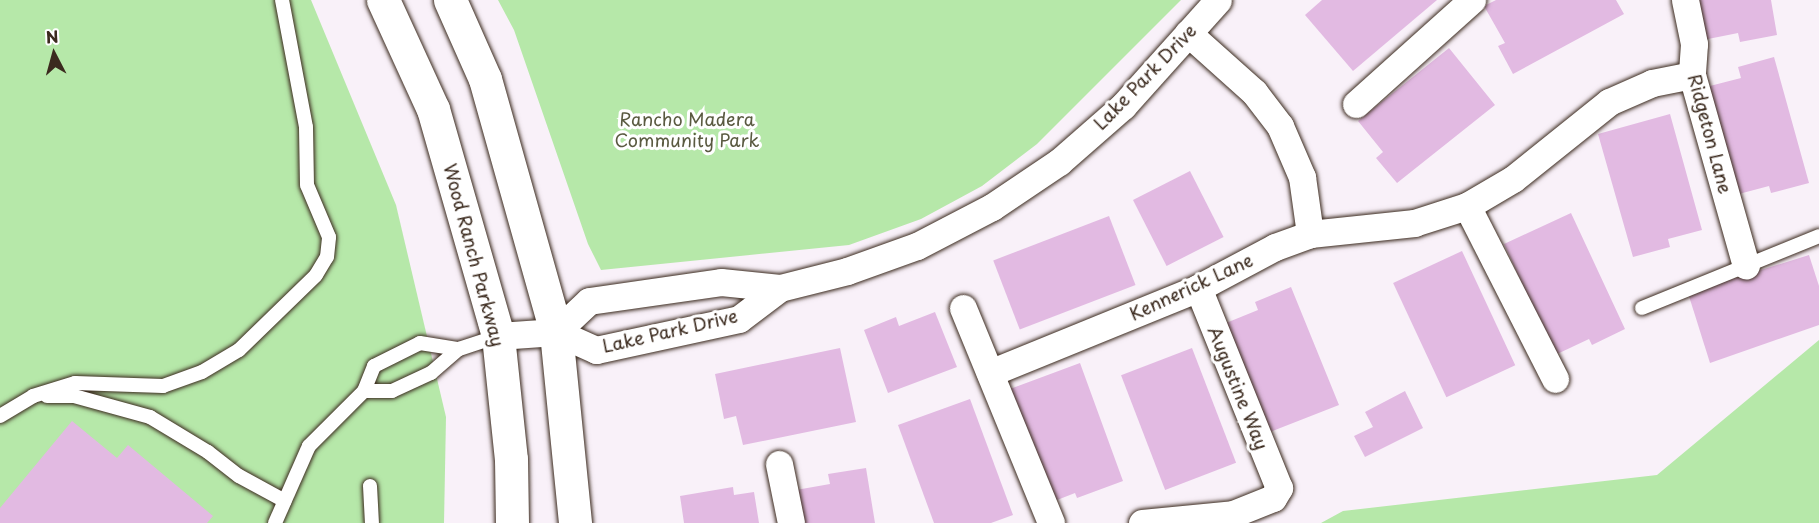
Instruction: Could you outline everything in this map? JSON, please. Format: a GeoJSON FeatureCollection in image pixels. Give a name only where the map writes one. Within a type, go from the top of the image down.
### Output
{"type":"FeatureCollection","features":[{"type":"Feature","properties":{"kind":"main road","name":"Wood Ranch Parkway"},"geometry":{"type":"LineString","coordinates":[[383,0],[434,109],[498,336],[511,459],[512,523]]}},
{"type":"Feature","properties":{"kind":"main road"},"geometry":{"type":"LineString","coordinates":[[450,0],[485,79],[556,332],[575,523]]}},
{"type":"Feature","properties":{"kind":"street","name":"Lake Park Drive"},"geometry":{"type":"LineString","coordinates":[[556,332],[589,301],[722,282],[780,288],[847,271],[917,246],[993,207],[1059,162],[1123,106],[1218,0]]}},
{"type":"Feature","properties":{"kind":"street"},"geometry":{"type":"LineString","coordinates":[[1356,104],[1472,0]]}},
{"type":"Feature","properties":{"kind":"street","name":"Ridgeton Lane"},"geometry":{"type":"LineString","coordinates":[[1685,0],[1694,44],[1692,75],[1746,266]]}},
{"type":"Feature","properties":{"kind":"street"},"geometry":{"type":"LineString","coordinates":[[1188,33],[1254,92],[1280,126],[1302,177],[1310,234]]}},
{"type":"Feature","properties":{"kind":"street","name":"Kennerick Lane"},"geometry":{"type":"LineString","coordinates":[[990,374],[1197,288],[1275,247],[1310,234],[1414,223],[1467,206],[1513,179],[1609,102],[1652,83],[1692,75]]}},
{"type":"Feature","properties":{"kind":"street"},"geometry":{"type":"LineString","coordinates":[[1467,206],[1555,379]]}},
{"type":"Feature","properties":{"kind":"street","name":"Lake Park Drive"},"geometry":{"type":"LineString","coordinates":[[498,336],[556,332],[596,350],[739,319],[780,288]]}},
{"type":"Feature","properties":{"kind":"street","name":"Augustine Way"},"geometry":{"type":"LineString","coordinates":[[1142,523],[1233,514],[1273,498],[1279,488],[1197,288]]}},
{"type":"Feature","properties":{"kind":"street"},"geometry":{"type":"LineString","coordinates":[[963,308],[1051,523]]}},
{"type":"Feature","properties":{"kind":"street"},"geometry":{"type":"LineString","coordinates":[[779,464],[791,523]]}},
{"type":"Feature","properties":{"kind":"lane"},"geometry":{"type":"LineString","coordinates":[[0,416],[33,396],[75,383],[163,386],[202,372],[239,350],[316,275],[327,257],[329,237],[307,185],[306,127],[282,0]]}},
{"type":"Feature","properties":{"kind":"lane"},"geometry":{"type":"LineString","coordinates":[[1642,308],[1819,236]]}},
{"type":"Feature","properties":{"kind":"lane"},"geometry":{"type":"LineString","coordinates":[[364,391],[392,392],[431,373],[459,349],[498,336]]}},
{"type":"Feature","properties":{"kind":"lane"},"geometry":{"type":"LineString","coordinates":[[275,523],[309,446],[364,391],[374,366],[420,343],[459,349]]}},
{"type":"Feature","properties":{"kind":"lane"},"geometry":{"type":"LineString","coordinates":[[33,396],[74,396],[150,417],[200,447],[239,476],[285,501]]}},
{"type":"Feature","properties":{"kind":"lane"},"geometry":{"type":"LineString","coordinates":[[370,486],[372,523]]}},
{"type":"Feature","properties":{"kind":"green space"},"geometry":{"type":"Polygon","coordinates":[[[0,0],[311,0],[396,205],[446,417],[444,523],[0,523],[0,0]]]}},
{"type":"Feature","properties":{"kind":"green space","name":"Rancho Madera Community Park"},"geometry":{"type":"Polygon","coordinates":[[[498,0],[1181,0],[1037,144],[982,186],[921,219],[849,245],[601,270],[588,244],[514,30],[498,0]]]}},
{"type":"Feature","properties":{"kind":"green space"},"geometry":{"type":"Polygon","coordinates":[[[1819,340],[1819,523],[1321,523],[1343,511],[1657,475],[1819,340]]]}},
{"type":"Feature","properties":{"kind":"building"},"geometry":{"type":"Polygon","coordinates":[[[1322,0],[1437,0],[1353,71],[1305,15],[1322,0]]]}},
{"type":"Feature","properties":{"kind":"building"},"geometry":{"type":"Polygon","coordinates":[[[1496,0],[1616,0],[1624,14],[1513,74],[1498,46],[1505,43],[1484,6],[1496,0]]]}},
{"type":"Feature","properties":{"kind":"building"},"geometry":{"type":"Polygon","coordinates":[[[1696,0],[1771,0],[1777,35],[1740,42],[1738,33],[1703,40],[1696,0]]]}},
{"type":"Feature","properties":{"kind":"building"},"geometry":{"type":"Polygon","coordinates":[[[1449,48],[1495,105],[1397,183],[1376,158],[1383,152],[1358,121],[1449,48]]]}},
{"type":"Feature","properties":{"kind":"building"},"geometry":{"type":"Polygon","coordinates":[[[1774,57],[1809,183],[1771,193],[1769,186],[1735,195],[1706,87],[1741,78],[1738,67],[1774,57]]]}},
{"type":"Feature","properties":{"kind":"building"},"geometry":{"type":"Polygon","coordinates":[[[1670,114],[1702,230],[1668,239],[1670,247],[1633,257],[1598,134],[1670,114]]]}},
{"type":"Feature","properties":{"kind":"building"},"geometry":{"type":"Polygon","coordinates":[[[1190,171],[1224,237],[1167,266],[1133,200],[1190,171]]]}},
{"type":"Feature","properties":{"kind":"building"},"geometry":{"type":"Polygon","coordinates":[[[1571,213],[1625,329],[1592,345],[1589,339],[1555,355],[1504,244],[1571,213]]]}},
{"type":"Feature","properties":{"kind":"building"},"geometry":{"type":"Polygon","coordinates":[[[1109,216],[1136,285],[1020,330],[993,260],[1109,216]]]}},
{"type":"Feature","properties":{"kind":"building"},"geometry":{"type":"Polygon","coordinates":[[[1462,251],[1515,365],[1446,397],[1393,283],[1462,251]]]}},
{"type":"Feature","properties":{"kind":"building"},"geometry":{"type":"Polygon","coordinates":[[[1809,255],[1819,286],[1819,325],[1710,363],[1688,293],[1809,255]]]}},
{"type":"Feature","properties":{"kind":"building"},"geometry":{"type":"Polygon","coordinates":[[[1291,287],[1339,405],[1270,432],[1226,323],[1258,310],[1255,302],[1291,287]]]}},
{"type":"Feature","properties":{"kind":"building"},"geometry":{"type":"Polygon","coordinates":[[[935,312],[957,367],[888,393],[864,330],[896,317],[899,326],[935,312]]]}},
{"type":"Feature","properties":{"kind":"building"},"geometry":{"type":"Polygon","coordinates":[[[840,348],[856,422],[743,445],[736,416],[724,419],[715,374],[840,348]]]}},
{"type":"Feature","properties":{"kind":"building"},"geometry":{"type":"Polygon","coordinates":[[[1192,348],[1236,463],[1165,490],[1121,375],[1192,348]]]}},
{"type":"Feature","properties":{"kind":"building"},"geometry":{"type":"Polygon","coordinates":[[[1080,363],[1123,481],[1077,498],[1075,493],[1052,502],[1010,389],[1080,363]]]}},
{"type":"Feature","properties":{"kind":"building"},"geometry":{"type":"Polygon","coordinates":[[[1405,391],[1423,428],[1365,457],[1354,436],[1373,427],[1365,412],[1405,391]]]}},
{"type":"Feature","properties":{"kind":"building"},"geometry":{"type":"Polygon","coordinates":[[[970,399],[1013,515],[991,523],[934,523],[898,425],[970,399]]]}},
{"type":"Feature","properties":{"kind":"building"},"geometry":{"type":"Polygon","coordinates":[[[72,421],[117,458],[128,445],[213,516],[207,523],[0,523],[0,508],[72,421]]]}},
{"type":"Feature","properties":{"kind":"building"},"geometry":{"type":"Polygon","coordinates":[[[866,468],[875,523],[801,523],[796,490],[830,484],[828,474],[866,468]]]}},
{"type":"Feature","properties":{"kind":"building"},"geometry":{"type":"Polygon","coordinates":[[[733,487],[734,495],[754,492],[759,523],[684,523],[680,496],[733,487]]]}}]}
